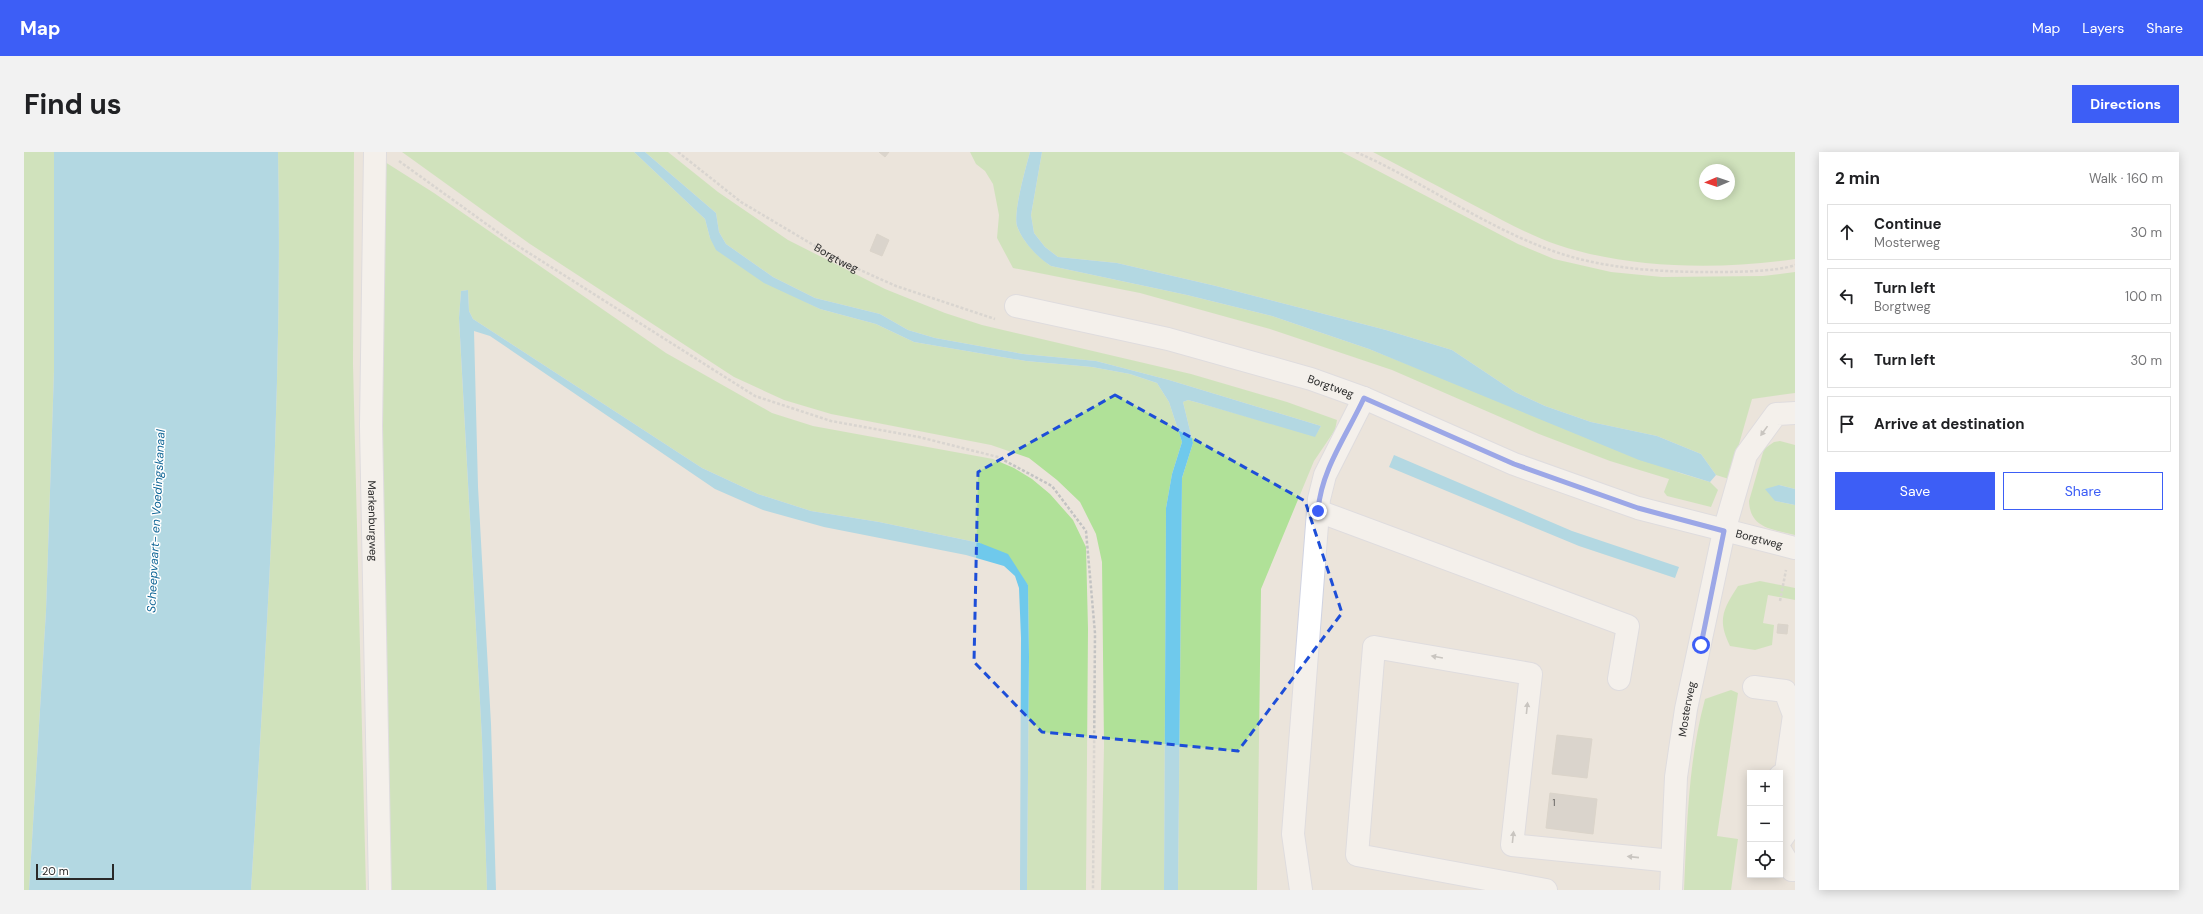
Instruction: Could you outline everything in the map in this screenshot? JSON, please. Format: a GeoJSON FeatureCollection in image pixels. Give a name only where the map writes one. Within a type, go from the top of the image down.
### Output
{"type":"FeatureCollection","features":[{"type":"Feature","properties":{"kind":"street","name":"Markenburgweg"},"geometry":{"type":"LineString","coordinates":[[374,152],[371,426],[380,890]]}},
{"type":"Feature","properties":{"kind":"street","name":"Borgtweg"},"geometry":{"type":"LineString","coordinates":[[1016,306],[1168,339],[1311,379],[1364,398],[1514,464],[1638,508],[1795,548]]}},
{"type":"Feature","properties":{"kind":"street"},"geometry":{"type":"LineString","coordinates":[[1301,890],[1293,834],[1319,499],[1326,475],[1364,398]]}},
{"type":"Feature","properties":{"kind":"street","name":"Mosterweg"},"geometry":{"type":"LineString","coordinates":[[1671,890],[1676,777],[1686,709],[1724,531],[1746,456],[1776,414],[1795,413]]}},
{"type":"Feature","properties":{"kind":"street"},"geometry":{"type":"LineString","coordinates":[[1318,511],[1628,626],[1619,679]]}},
{"type":"Feature","properties":{"kind":"street"},"geometry":{"type":"LineString","coordinates":[[1546,890],[1358,855],[1374,647],[1531,674],[1512,845],[1672,861]]}},
{"type":"Feature","properties":{"kind":"street"},"geometry":{"type":"LineString","coordinates":[[1754,687],[1786,690],[1794,714],[1783,774],[1792,789],[1787,831],[1783,836]]}},
{"type":"Feature","properties":{"kind":"street"},"geometry":{"type":"LineString","coordinates":[[1783,855],[1792,870],[1795,870]]}},
{"type":"Feature","properties":{"kind":"path","name":"Borgtweg"},"geometry":{"type":"LineString","coordinates":[[678,152],[740,202],[842,262],[896,286],[1000,321]]}},
{"type":"Feature","properties":{"kind":"path"},"geometry":{"type":"LineString","coordinates":[[1356,152],[1407,177],[1500,227],[1555,252],[1581,260],[1610,265],[1677,272],[1734,272],[1795,265]]}},
{"type":"Feature","properties":{"kind":"path"},"geometry":{"type":"LineString","coordinates":[[398,160],[510,241],[755,396],[831,421],[919,437],[998,457],[1052,486],[1086,531],[1095,633],[1093,890]]}},
{"type":"Feature","properties":{"kind":"path"},"geometry":{"type":"LineString","coordinates":[[1780,601],[1786,569]]}},
{"type":"Feature","properties":{"kind":"highlighted area"},"geometry":{"type":"Polygon","coordinates":[[[1115,395],[1305,501],[1342,613],[1238,751],[1042,732],[974,662],[978,472],[1115,395]]]}},
{"type":"Feature","properties":{"kind":"green space"},"geometry":{"type":"Polygon","coordinates":[[[24,152],[54,152],[54,371],[46,611],[29,890],[24,890],[24,152]]]}},
{"type":"Feature","properties":{"kind":"green space"},"geometry":{"type":"Polygon","coordinates":[[[278,152],[354,152],[353,364],[366,890],[251,890],[276,429],[279,245],[278,152]]]}},
{"type":"Feature","properties":{"kind":"green space"},"geometry":{"type":"Polygon","coordinates":[[[402,152],[634,152],[705,219],[710,238],[798,298],[820,309],[876,324],[914,342],[1026,361],[1092,367],[1130,374],[1157,383],[1169,402],[1182,442],[1172,474],[1166,508],[1164,890],[1101,890],[1104,746],[1102,562],[1096,534],[1080,502],[1057,480],[1029,458],[991,445],[831,414],[784,400],[734,377],[530,244],[402,152]]]}},
{"type":"Feature","properties":{"kind":"green space"},"geometry":{"type":"Polygon","coordinates":[[[645,152],[668,152],[718,192],[788,240],[885,289],[945,313],[982,325],[1191,374],[1287,402],[1337,420],[1335,430],[1314,461],[1261,589],[1257,890],[1178,890],[1182,478],[1193,443],[1183,402],[1188,400],[1315,436],[1321,426],[1169,380],[1096,361],[1023,354],[935,338],[908,330],[880,314],[815,298],[773,277],[726,244],[719,232],[716,213],[645,152]]]}},
{"type":"Feature","properties":{"kind":"green space"},"geometry":{"type":"Polygon","coordinates":[[[970,152],[1030,152],[1018,201],[1016,220],[1017,226],[1019,232],[1031,248],[1051,266],[1187,295],[1272,316],[1369,349],[1680,473],[1710,482],[1718,490],[1711,507],[1667,496],[1664,492],[1669,479],[1610,461],[1539,434],[1392,370],[1270,329],[1140,293],[1013,268],[997,238],[999,215],[993,184],[985,171],[976,164],[970,152]]]}},
{"type":"Feature","properties":{"kind":"green space"},"geometry":{"type":"Polygon","coordinates":[[[1042,152],[1342,152],[1518,244],[1554,259],[1611,272],[1662,277],[1763,276],[1795,272],[1795,393],[1752,399],[1729,479],[1716,475],[1701,454],[1657,436],[1591,422],[1545,406],[1515,392],[1452,350],[1386,330],[1216,286],[1117,263],[1058,257],[1045,247],[1034,233],[1031,215],[1042,152]]]}},
{"type":"Feature","properties":{"kind":"green space"},"geometry":{"type":"Polygon","coordinates":[[[1373,152],[1795,152],[1795,259],[1766,263],[1706,266],[1645,263],[1615,259],[1558,245],[1528,233],[1373,152]]]}},
{"type":"Feature","properties":{"kind":"green space"},"geometry":{"type":"Polygon","coordinates":[[[385,162],[434,193],[666,353],[772,413],[813,426],[993,459],[1014,468],[1032,479],[1050,494],[1073,520],[1086,547],[1088,629],[1086,890],[1027,890],[1029,657],[1028,585],[980,543],[879,522],[811,511],[758,494],[702,468],[473,319],[469,311],[468,290],[461,291],[459,319],[482,739],[487,890],[390,890],[380,522],[385,162]]]}},
{"type":"Feature","properties":{"kind":"green space"},"geometry":{"type":"Polygon","coordinates":[[[1780,441],[1795,445],[1795,489],[1779,485],[1775,501],[1795,505],[1795,535],[1764,526],[1758,522],[1750,510],[1749,501],[1764,449],[1774,442],[1780,441]]]}},
{"type":"Feature","properties":{"kind":"green space"},"geometry":{"type":"Polygon","coordinates":[[[1760,581],[1795,588],[1795,600],[1768,595],[1763,623],[1774,625],[1772,645],[1755,650],[1730,646],[1726,637],[1723,622],[1725,608],[1738,586],[1760,581]]]}},
{"type":"Feature","properties":{"kind":"green space"},"geometry":{"type":"Polygon","coordinates":[[[1731,690],[1738,693],[1717,836],[1738,839],[1731,890],[1684,890],[1689,794],[1699,723],[1705,699],[1731,690]]]}},
{"type":"Feature","properties":{"kind":"water","name":"Scheepvaart- en Voedingskanaal"},"geometry":{"type":"Polygon","coordinates":[[[54,152],[278,152],[279,245],[276,429],[251,890],[29,890],[46,611],[54,371],[54,152]]]}},
{"type":"Feature","properties":{"kind":"water"},"geometry":{"type":"Polygon","coordinates":[[[634,152],[645,152],[716,213],[719,232],[726,244],[773,277],[815,298],[880,314],[908,330],[935,338],[1023,354],[1096,361],[1169,380],[1321,426],[1315,437],[1188,400],[1183,402],[1193,443],[1182,478],[1178,890],[1164,890],[1166,508],[1172,474],[1182,442],[1169,402],[1157,383],[1130,374],[1092,367],[1026,361],[914,342],[876,324],[820,309],[764,283],[716,250],[710,238],[705,219],[634,152]]]}},
{"type":"Feature","properties":{"kind":"water"},"geometry":{"type":"Polygon","coordinates":[[[1030,152],[1042,152],[1031,215],[1034,233],[1045,247],[1058,257],[1117,263],[1216,286],[1386,330],[1452,350],[1515,392],[1545,406],[1591,422],[1657,436],[1701,454],[1716,475],[1710,482],[1639,460],[1369,349],[1272,316],[1187,295],[1051,266],[1031,249],[1019,232],[1017,226],[1016,220],[1018,201],[1030,152]]]}},
{"type":"Feature","properties":{"kind":"water"},"geometry":{"type":"Polygon","coordinates":[[[468,290],[469,311],[473,319],[702,468],[758,494],[811,511],[879,522],[980,543],[1008,554],[1028,585],[1029,657],[1027,890],[1020,890],[1021,638],[1019,588],[1015,576],[1004,566],[966,555],[824,527],[763,510],[715,489],[490,336],[474,331],[478,487],[491,724],[496,890],[487,890],[482,739],[459,318],[461,291],[468,290]]]}},
{"type":"Feature","properties":{"kind":"water"},"geometry":{"type":"Polygon","coordinates":[[[1394,455],[1572,531],[1679,567],[1675,578],[1579,546],[1389,467],[1394,455]]]}},
{"type":"Feature","properties":{"kind":"water"},"geometry":{"type":"Polygon","coordinates":[[[1779,485],[1795,489],[1795,505],[1775,501],[1765,489],[1779,485]]]}},
{"type":"Feature","properties":{"kind":"building"},"geometry":{"type":"Polygon","coordinates":[[[879,152],[889,152],[885,157],[879,152]]]}},
{"type":"Feature","properties":{"kind":"building"},"geometry":{"type":"Polygon","coordinates":[[[877,234],[889,240],[882,256],[870,251],[877,234]]]}},
{"type":"Feature","properties":{"kind":"building"},"geometry":{"type":"Polygon","coordinates":[[[1778,624],[1788,625],[1787,634],[1777,633],[1778,624]]]}},
{"type":"Feature","properties":{"kind":"building"},"geometry":{"type":"Polygon","coordinates":[[[1557,735],[1592,739],[1587,778],[1552,774],[1557,735]]]}},
{"type":"Feature","properties":{"kind":"building"},"geometry":{"type":"Polygon","coordinates":[[[1550,793],[1597,799],[1593,834],[1546,828],[1550,793]]]}},
{"type":"Feature","properties":{"kind":"route"},"geometry":{"type":"LineString","coordinates":[[1318,511],[1319,499],[1326,475],[1364,398],[1514,464],[1638,508],[1724,531],[1701,645]]}}]}
